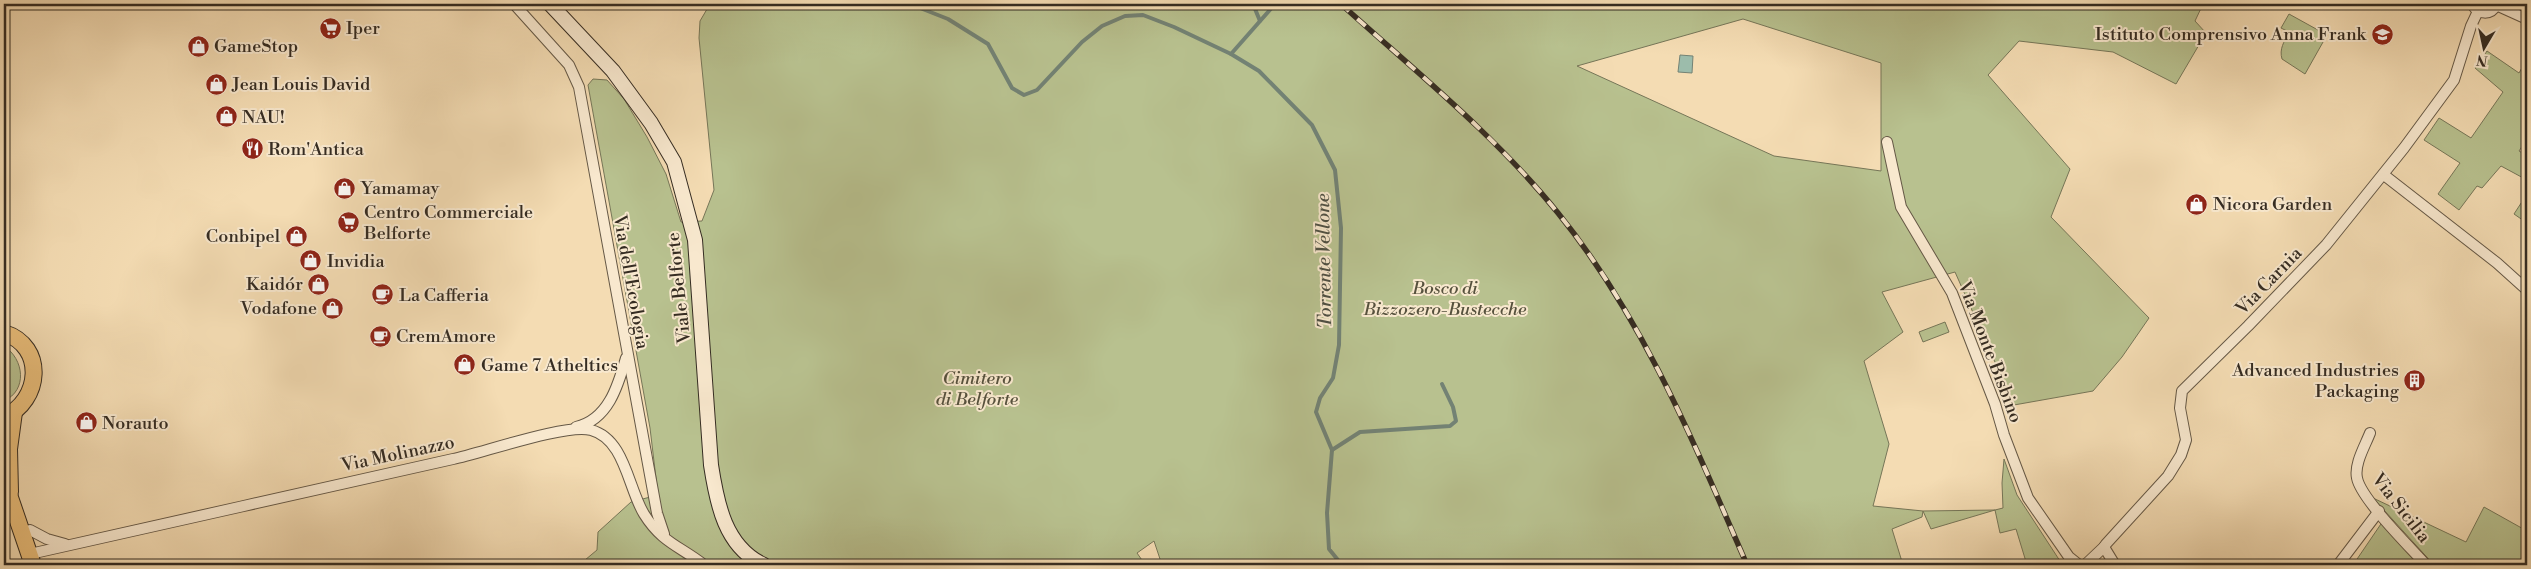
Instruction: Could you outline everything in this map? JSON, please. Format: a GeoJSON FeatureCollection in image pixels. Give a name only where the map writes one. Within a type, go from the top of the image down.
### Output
{"type":"FeatureCollection","features":[{"type":"Feature","properties":{"kind":"main road","name":"Viale Belforte"},"geometry":{"type":"LineString","coordinates":[[550,4],[613,71],[651,122],[674,162],[696,240],[711,465],[716,496],[729,533],[747,555],[764,565]]}},
{"type":"Feature","properties":{"kind":"main road"},"geometry":{"type":"LineString","coordinates":[[6,332],[23,345],[32,359],[34,375],[31,391],[24,403],[9,414],[7,486],[31,560]]}},
{"type":"Feature","properties":{"kind":"street","name":"Via dell'Ecologia"},"geometry":{"type":"LineString","coordinates":[[514,4],[569,66],[579,87],[611,253],[627,354],[657,512],[666,542]]}},
{"type":"Feature","properties":{"kind":"street"},"geometry":{"type":"LineString","coordinates":[[2475,8],[2488,12],[2497,4],[2527,19]]}},
{"type":"Feature","properties":{"kind":"street","name":"Via Carnia"},"geometry":{"type":"LineString","coordinates":[[2085,565],[2104,547],[2168,476],[2181,456],[2186,440],[2180,408],[2182,391],[2314,258],[2384,175],[2454,80],[2475,8]]}},
{"type":"Feature","properties":{"kind":"street","name":"Via Monte Bisbino"},"geometry":{"type":"LineString","coordinates":[[1887,142],[1901,207],[1952,293],[1996,404],[2004,435],[2028,498],[2069,557],[2079,565]]}},
{"type":"Feature","properties":{"kind":"street"},"geometry":{"type":"LineString","coordinates":[[2384,175],[2497,262],[2527,290]]}},
{"type":"Feature","properties":{"kind":"street"},"geometry":{"type":"LineString","coordinates":[[570,429],[594,420],[606,408],[622,374],[627,354]]}},
{"type":"Feature","properties":{"kind":"street","name":"Via Molinazzo"},"geometry":{"type":"LineString","coordinates":[[31,560],[78,543],[454,459],[570,429],[591,430],[607,439],[623,462],[644,514],[666,542]]}},
{"type":"Feature","properties":{"kind":"street","name":"Via Sicilia"},"geometry":{"type":"LineString","coordinates":[[2370,434],[2357,468],[2357,478],[2379,511],[2426,565]]}},
{"type":"Feature","properties":{"kind":"street"},"geometry":{"type":"LineString","coordinates":[[2338,565],[2379,511]]}},
{"type":"Feature","properties":{"kind":"street","name":"Via Molinazzo"},"geometry":{"type":"LineString","coordinates":[[30,530],[62,544],[78,543]]}},
{"type":"Feature","properties":{"kind":"street"},"geometry":{"type":"LineString","coordinates":[[666,542],[704,565]]}},
{"type":"Feature","properties":{"kind":"street"},"geometry":{"type":"LineString","coordinates":[[2104,547],[2115,565]]}},
{"type":"Feature","properties":{"kind":"green space","name":"Bosco di Bizzozero-Bustecche"},"geometry":{"type":"Polygon","coordinates":[[[710,4],[2203,4],[2195,21],[2206,33],[2176,84],[2113,52],[2019,41],[1988,75],[2070,169],[2051,217],[2149,318],[2122,357],[2093,391],[2014,405],[1955,272],[1882,292],[1903,332],[1864,361],[1889,444],[1873,506],[1923,511],[1922,517],[1892,529],[1903,565],[1162,565],[1154,541],[1137,553],[1144,563],[1140,565],[579,565],[597,550],[598,532],[631,502],[658,495],[650,428],[588,85],[593,79],[607,80],[624,99],[647,137],[666,174],[681,222],[702,221],[714,190],[699,38],[700,21],[710,4]],[[1743,19],[1577,66],[1774,156],[1881,171],[1881,63],[1743,19]]]}},
{"type":"Feature","properties":{"kind":"green space"},"geometry":{"type":"Polygon","coordinates":[[[2289,14],[2327,35],[2305,74],[2282,59],[2282,49],[2289,32],[2281,28],[2289,14]]]}},
{"type":"Feature","properties":{"kind":"green space"},"geometry":{"type":"Polygon","coordinates":[[[2487,51],[2519,73],[2527,59],[2527,139],[2519,151],[2527,156],[2527,180],[2501,166],[2482,188],[2477,186],[2459,210],[2438,194],[2460,163],[2424,140],[2439,118],[2471,138],[2503,92],[2475,68],[2487,51]]]}},
{"type":"Feature","properties":{"kind":"green space"},"geometry":{"type":"Polygon","coordinates":[[[2527,194],[2527,223],[2514,214],[2527,194]]]}},
{"type":"Feature","properties":{"kind":"green space"},"geometry":{"type":"Polygon","coordinates":[[[1945,322],[1949,332],[1923,342],[1919,332],[1945,322]]]}},
{"type":"Feature","properties":{"kind":"green space"},"geometry":{"type":"Polygon","coordinates":[[[4,346],[16,359],[19,366],[20,382],[12,396],[4,401],[4,346]]]}},
{"type":"Feature","properties":{"kind":"green space"},"geometry":{"type":"Polygon","coordinates":[[[2004,459],[2017,495],[2060,561],[2053,565],[2027,565],[2016,529],[2000,533],[1995,510],[2003,508],[2002,483],[2004,459]]]}},
{"type":"Feature","properties":{"kind":"green space"},"geometry":{"type":"Polygon","coordinates":[[[2373,498],[2466,542],[2484,507],[2527,531],[2527,565],[2434,565],[2373,498]]]}},
{"type":"Feature","properties":{"kind":"green space"},"geometry":{"type":"Polygon","coordinates":[[[1995,510],[1931,529],[1923,511],[1995,510]]]}},
{"type":"Feature","properties":{"kind":"green space"},"geometry":{"type":"Polygon","coordinates":[[[2383,521],[2422,565],[2353,565],[2383,521]]]}},
{"type":"Feature","properties":{"kind":"shaded area"},"geometry":{"type":"Polygon","coordinates":[[[1680,55],[1693,56],[1692,73],[1678,72],[1680,55]]]}},
{"type":"Feature","properties":{"kind":"waterway","name":"Torrente Vellone"},"geometry":{"type":"LineString","coordinates":[[910,4],[948,19],[988,44],[1012,88],[1024,95],[1037,90],[1082,42],[1102,26],[1125,16],[1143,15],[1174,27],[1231,54],[1259,71],[1312,125],[1335,170],[1341,228],[1339,345],[1333,378],[1320,398],[1316,412],[1332,450],[1327,513],[1329,549],[1342,565]]}},
{"type":"Feature","properties":{"kind":"waterway"},"geometry":{"type":"LineString","coordinates":[[1253,4],[1260,21]]}},
{"type":"Feature","properties":{"kind":"waterway"},"geometry":{"type":"LineString","coordinates":[[1231,54],[1275,4]]}},
{"type":"Feature","properties":{"kind":"waterway"},"geometry":{"type":"LineString","coordinates":[[1332,450],[1360,432],[1450,426],[1456,421],[1453,407],[1442,384]]}},
{"type":"Feature","properties":{"kind":"railway"},"geometry":{"type":"LineString","coordinates":[[1341,4],[1454,104],[1508,157],[1534,184],[1588,253],[1616,295],[1665,383],[1747,565]]}},
{"type":"Feature","properties":{"kind":"place","name":"Iper"},"geometry":{"type":"Point","coordinates":[330,28]}},
{"type":"Feature","properties":{"kind":"place","name":"Istituto Comprensivo Anna Frank"},"geometry":{"type":"Point","coordinates":[2382,34]}},
{"type":"Feature","properties":{"kind":"place","name":"GameStop"},"geometry":{"type":"Point","coordinates":[198,46]}},
{"type":"Feature","properties":{"kind":"place","name":"Jean Louis David"},"geometry":{"type":"Point","coordinates":[216,84]}},
{"type":"Feature","properties":{"kind":"place","name":"NAU!"},"geometry":{"type":"Point","coordinates":[226,117]}},
{"type":"Feature","properties":{"kind":"place","name":"Rom'Antica"},"geometry":{"type":"Point","coordinates":[252,149]}},
{"type":"Feature","properties":{"kind":"place","name":"Yamamay"},"geometry":{"type":"Point","coordinates":[345,188]}},
{"type":"Feature","properties":{"kind":"place","name":"Nicora Garden"},"geometry":{"type":"Point","coordinates":[2197,204]}},
{"type":"Feature","properties":{"kind":"place","name":"Centro Commerciale Belforte"},"geometry":{"type":"Point","coordinates":[348,222]}},
{"type":"Feature","properties":{"kind":"place","name":"Conbipel"},"geometry":{"type":"Point","coordinates":[296,236]}},
{"type":"Feature","properties":{"kind":"place","name":"Invidia"},"geometry":{"type":"Point","coordinates":[311,261]}},
{"type":"Feature","properties":{"kind":"place","name":"Kaidór"},"geometry":{"type":"Point","coordinates":[319,284]}},
{"type":"Feature","properties":{"kind":"place","name":"La Cafferia"},"geometry":{"type":"Point","coordinates":[383,295]}},
{"type":"Feature","properties":{"kind":"place","name":"Vodafone"},"geometry":{"type":"Point","coordinates":[333,308]}},
{"type":"Feature","properties":{"kind":"place","name":"CremAmore"},"geometry":{"type":"Point","coordinates":[380,336]}},
{"type":"Feature","properties":{"kind":"place","name":"Game 7 Atheltics"},"geometry":{"type":"Point","coordinates":[465,365]}},
{"type":"Feature","properties":{"kind":"place","name":"Advanced Industries Packaging"},"geometry":{"type":"Point","coordinates":[2415,380]}},
{"type":"Feature","properties":{"kind":"place","name":"Norauto"},"geometry":{"type":"Point","coordinates":[86,423]}},
{"type":"Feature","properties":{"kind":"park label","name":"Cimitero di Belforte"},"geometry":{"type":"Point","coordinates":[977,388]}}]}
